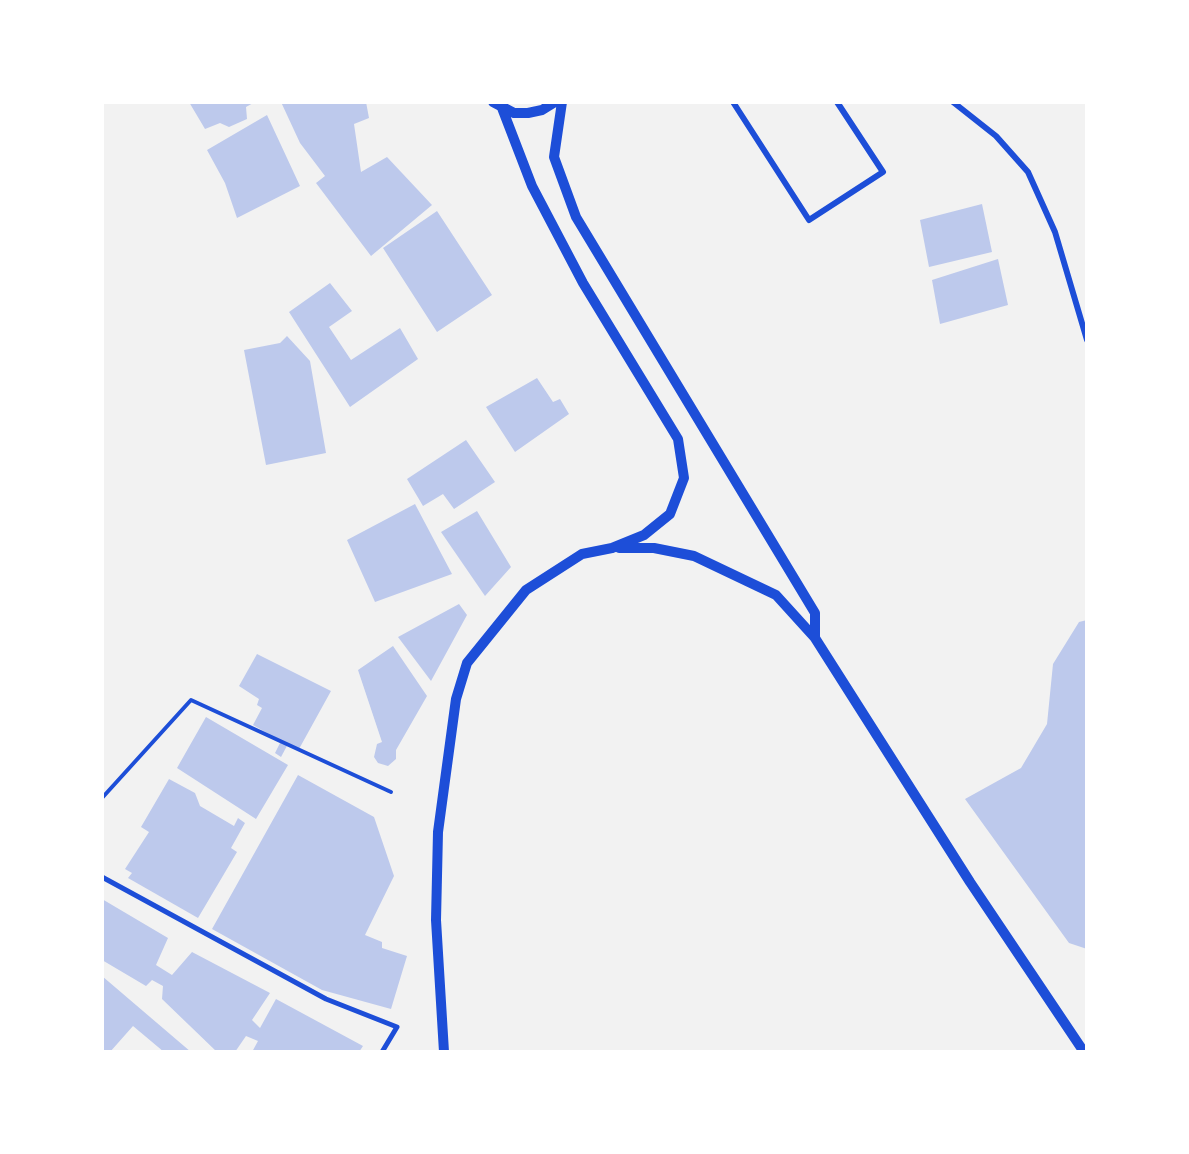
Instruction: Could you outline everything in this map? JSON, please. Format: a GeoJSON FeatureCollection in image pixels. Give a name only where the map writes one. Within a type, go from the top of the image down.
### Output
{"type":"FeatureCollection","features":[{"type":"Feature","properties":{"kind":"street"},"geometry":{"type":"LineString","coordinates":[[497,105],[528,113],[542,110],[555,102]]}},
{"type":"Feature","properties":{"kind":"street"},"geometry":{"type":"LineString","coordinates":[[562,102],[554,157],[576,217],[815,613],[815,638]]}},
{"type":"Feature","properties":{"kind":"street"},"geometry":{"type":"LineString","coordinates":[[733,102],[809,220],[883,172],[837,102]]}},
{"type":"Feature","properties":{"kind":"street"},"geometry":{"type":"LineString","coordinates":[[953,102],[996,136],[1028,172],[1055,232],[1087,340]]}},
{"type":"Feature","properties":{"kind":"street"},"geometry":{"type":"LineString","coordinates":[[444,1052],[436,920],[438,832],[456,699],[467,663],[526,590],[582,554],[612,548],[644,535],[670,514],[684,478],[678,439],[583,283],[532,186],[497,105]]}},
{"type":"Feature","properties":{"kind":"street"},"geometry":{"type":"LineString","coordinates":[[612,548],[654,548],[694,556],[747,579],[776,595],[815,638],[970,882],[1084,1052]]}},
{"type":"Feature","properties":{"kind":"street"},"geometry":{"type":"LineString","coordinates":[[102,876],[326,999],[397,1027],[382,1052]]}},
{"type":"Feature","properties":{"kind":"path"},"geometry":{"type":"LineString","coordinates":[[102,798],[191,700],[391,792]]}},
{"type":"Feature","properties":{"kind":"building"},"geometry":{"type":"Polygon","coordinates":[[[189,102],[255,102],[246,107],[247,119],[229,127],[220,123],[205,129],[189,102]]]}},
{"type":"Feature","properties":{"kind":"building"},"geometry":{"type":"Polygon","coordinates":[[[281,102],[366,102],[369,118],[354,124],[361,172],[387,157],[432,205],[371,256],[316,183],[325,176],[300,143],[281,102]]]}},
{"type":"Feature","properties":{"kind":"building"},"geometry":{"type":"Polygon","coordinates":[[[267,115],[300,186],[237,218],[225,183],[207,150],[267,115]]]}},
{"type":"Feature","properties":{"kind":"building"},"geometry":{"type":"Polygon","coordinates":[[[982,204],[992,252],[929,267],[920,220],[982,204]]]}},
{"type":"Feature","properties":{"kind":"building"},"geometry":{"type":"Polygon","coordinates":[[[437,211],[492,295],[437,332],[383,248],[437,211]]]}},
{"type":"Feature","properties":{"kind":"building"},"geometry":{"type":"Polygon","coordinates":[[[998,259],[1008,305],[940,324],[932,280],[998,259]]]}},
{"type":"Feature","properties":{"kind":"building"},"geometry":{"type":"Polygon","coordinates":[[[330,283],[352,311],[329,327],[351,360],[400,328],[418,359],[350,407],[289,312],[330,283]]]}},
{"type":"Feature","properties":{"kind":"building"},"geometry":{"type":"Polygon","coordinates":[[[287,336],[310,361],[326,453],[266,465],[244,350],[280,343],[287,336]]]}},
{"type":"Feature","properties":{"kind":"building"},"geometry":{"type":"Polygon","coordinates":[[[537,378],[553,402],[560,399],[569,414],[515,452],[486,407],[537,378]]]}},
{"type":"Feature","properties":{"kind":"building"},"geometry":{"type":"Polygon","coordinates":[[[466,440],[495,482],[454,509],[443,494],[423,506],[407,479],[466,440]]]}},
{"type":"Feature","properties":{"kind":"building"},"geometry":{"type":"Polygon","coordinates":[[[415,504],[452,574],[375,602],[347,540],[415,504]]]}},
{"type":"Feature","properties":{"kind":"building"},"geometry":{"type":"Polygon","coordinates":[[[477,511],[511,567],[485,596],[441,532],[477,511]]]}},
{"type":"Feature","properties":{"kind":"building"},"geometry":{"type":"Polygon","coordinates":[[[459,604],[467,615],[431,681],[398,637],[459,604]]]}},
{"type":"Feature","properties":{"kind":"building"},"geometry":{"type":"Polygon","coordinates":[[[1087,620],[1087,949],[1069,943],[965,799],[1021,768],[1047,724],[1053,664],[1079,622],[1087,620]]]}},
{"type":"Feature","properties":{"kind":"building"},"geometry":{"type":"Polygon","coordinates":[[[393,646],[427,696],[396,750],[396,759],[388,766],[378,763],[374,757],[377,744],[382,742],[358,670],[393,646]]]}},
{"type":"Feature","properties":{"kind":"building"},"geometry":{"type":"Polygon","coordinates":[[[257,654],[331,691],[299,749],[288,744],[281,757],[275,753],[281,741],[253,725],[262,708],[257,705],[259,699],[239,686],[257,654]]]}},
{"type":"Feature","properties":{"kind":"building"},"geometry":{"type":"Polygon","coordinates":[[[206,717],[288,765],[256,819],[177,768],[206,717]]]}},
{"type":"Feature","properties":{"kind":"building"},"geometry":{"type":"Polygon","coordinates":[[[298,775],[374,817],[394,876],[365,935],[382,942],[382,948],[407,956],[391,1009],[322,990],[212,929],[298,775]]]}},
{"type":"Feature","properties":{"kind":"building"},"geometry":{"type":"Polygon","coordinates":[[[169,779],[195,793],[200,806],[234,826],[238,818],[245,823],[231,848],[237,852],[198,918],[128,878],[132,873],[125,869],[149,832],[141,827],[169,779]]]}},
{"type":"Feature","properties":{"kind":"building"},"geometry":{"type":"Polygon","coordinates":[[[102,899],[168,938],[156,965],[172,975],[192,952],[270,993],[252,1020],[260,1028],[276,999],[363,1046],[359,1052],[252,1052],[258,1041],[246,1036],[235,1052],[217,1052],[162,999],[163,986],[152,980],[146,986],[102,960],[102,899]]]}},
{"type":"Feature","properties":{"kind":"building"},"geometry":{"type":"Polygon","coordinates":[[[102,976],[191,1052],[164,1052],[133,1026],[110,1052],[102,1052],[102,976]]]}}]}
